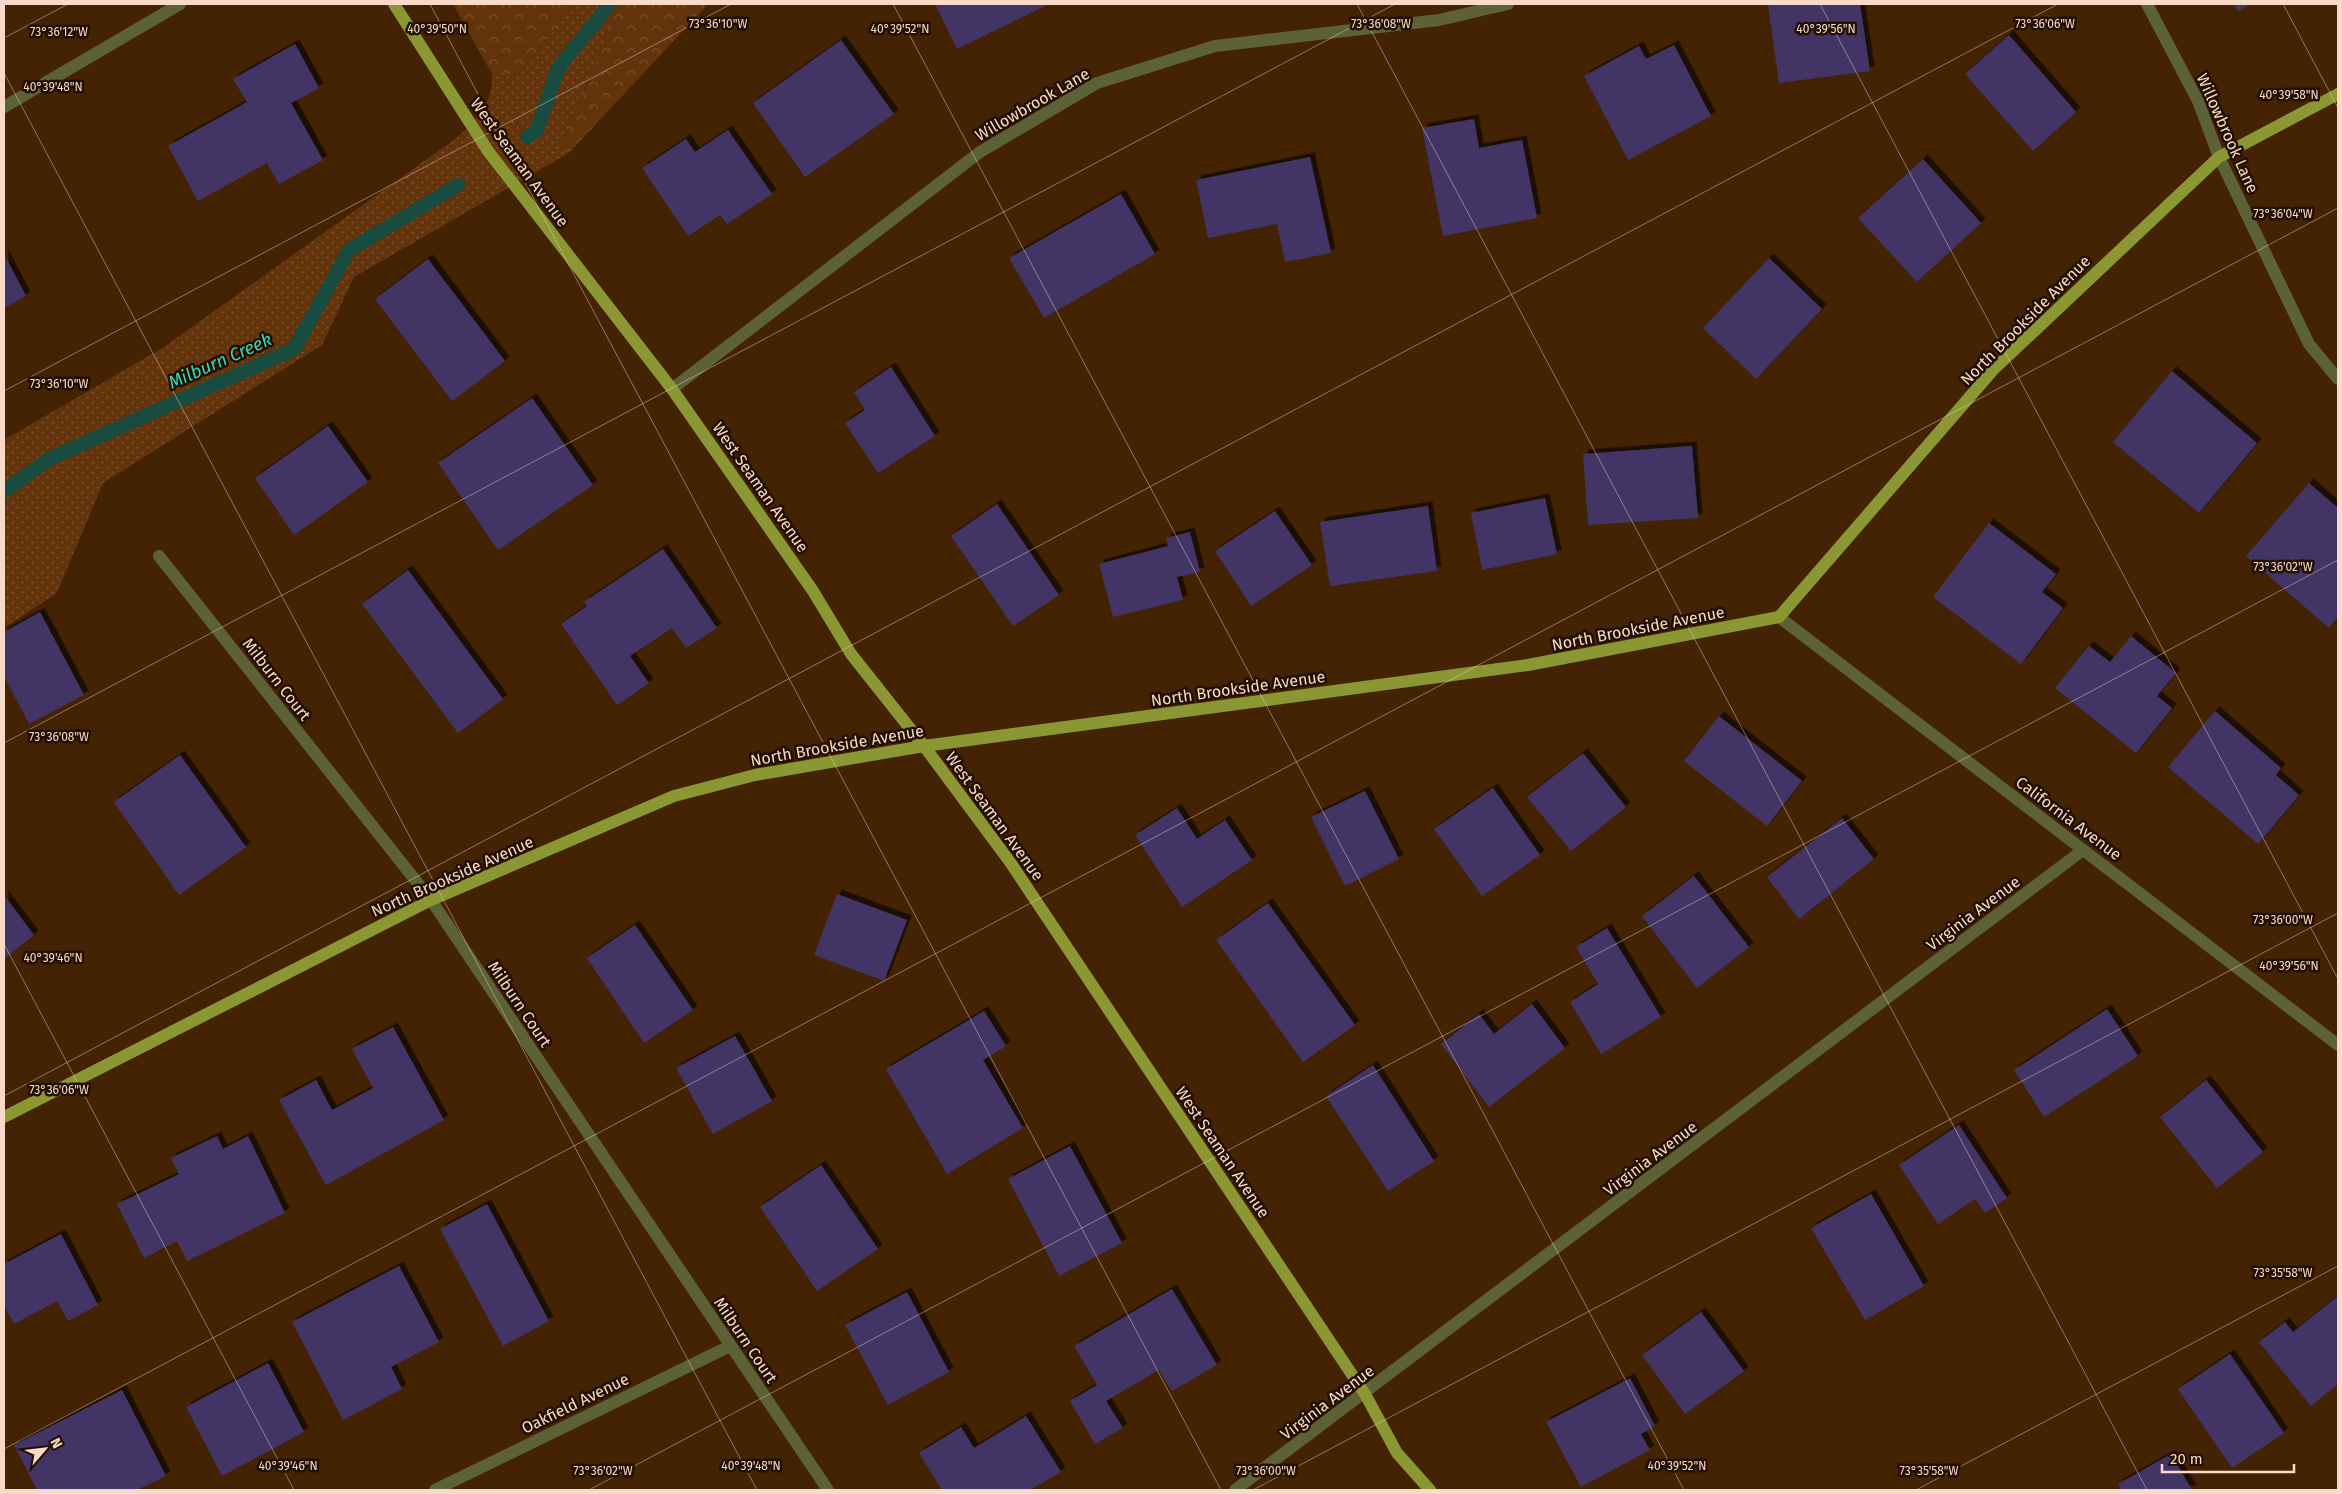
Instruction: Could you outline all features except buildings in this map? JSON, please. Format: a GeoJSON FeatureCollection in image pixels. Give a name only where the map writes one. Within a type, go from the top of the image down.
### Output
{"type":"FeatureCollection","features":[{"type":"Feature","properties":{"kind":"main road","name":"West Seaman Avenue"},"geometry":{"type":"LineString","coordinates":[[394,4],[488,151],[672,389],[814,591],[851,654],[924,746],[1010,862],[1364,1394],[1397,1453],[1430,1490]]}},
{"type":"Feature","properties":{"kind":"main road","name":"North Brookside Avenue"},"geometry":{"type":"LineString","coordinates":[[4,1117],[431,900],[674,796],[755,775],[924,746],[1528,665],[1779,617],[1993,370],[2219,157],[2338,94]]}},
{"type":"Feature","properties":{"kind":"street"},"geometry":{"type":"LineString","coordinates":[[4,107],[180,4]]}},
{"type":"Feature","properties":{"kind":"street","name":"Willowbrook Lane"},"geometry":{"type":"LineString","coordinates":[[672,389],[980,152],[1097,83],[1215,46],[1439,20],[1508,4]]}},
{"type":"Feature","properties":{"kind":"street","name":"Willowbrook Lane"},"geometry":{"type":"LineString","coordinates":[[2147,4],[2198,101],[2219,157],[2309,344],[2338,379]]}},
{"type":"Feature","properties":{"kind":"street","name":"Milburn Court"},"geometry":{"type":"LineString","coordinates":[[158,556],[431,900],[828,1490]]}},
{"type":"Feature","properties":{"kind":"street","name":"California Avenue"},"geometry":{"type":"LineString","coordinates":[[1779,617],[2338,1045]]}},
{"type":"Feature","properties":{"kind":"street","name":"Virginia Avenue"},"geometry":{"type":"LineString","coordinates":[[1235,1490],[2083,850]]}},
{"type":"Feature","properties":{"kind":"street","name":"Oakfield Avenue"},"geometry":{"type":"LineString","coordinates":[[434,1490],[730,1346]]}},
{"type":"Feature","properties":{"kind":"green space"},"geometry":{"type":"Polygon","coordinates":[[[453,4],[576,4],[520,71],[508,76],[492,74],[453,4]]]}},
{"type":"Feature","properties":{"kind":"green space"},"geometry":{"type":"Polygon","coordinates":[[[576,4],[609,4],[607,34],[560,149],[569,153],[354,277],[322,345],[103,483],[57,593],[4,628],[4,440],[164,347],[458,137],[478,116],[487,102],[492,85],[492,74],[508,76],[520,71],[576,4]]]}},
{"type":"Feature","properties":{"kind":"green space"},"geometry":{"type":"Polygon","coordinates":[[[609,4],[708,4],[569,153],[560,149],[607,34],[609,4]]]}},
{"type":"Feature","properties":{"kind":"waterway","name":"Milburn Creek"},"geometry":{"type":"LineString","coordinates":[[527,137],[537,130],[558,68],[610,4]]}},
{"type":"Feature","properties":{"kind":"waterway","name":"Milburn Creek"},"geometry":{"type":"LineString","coordinates":[[4,491],[49,459],[294,349],[349,250],[458,185]]}}]}
